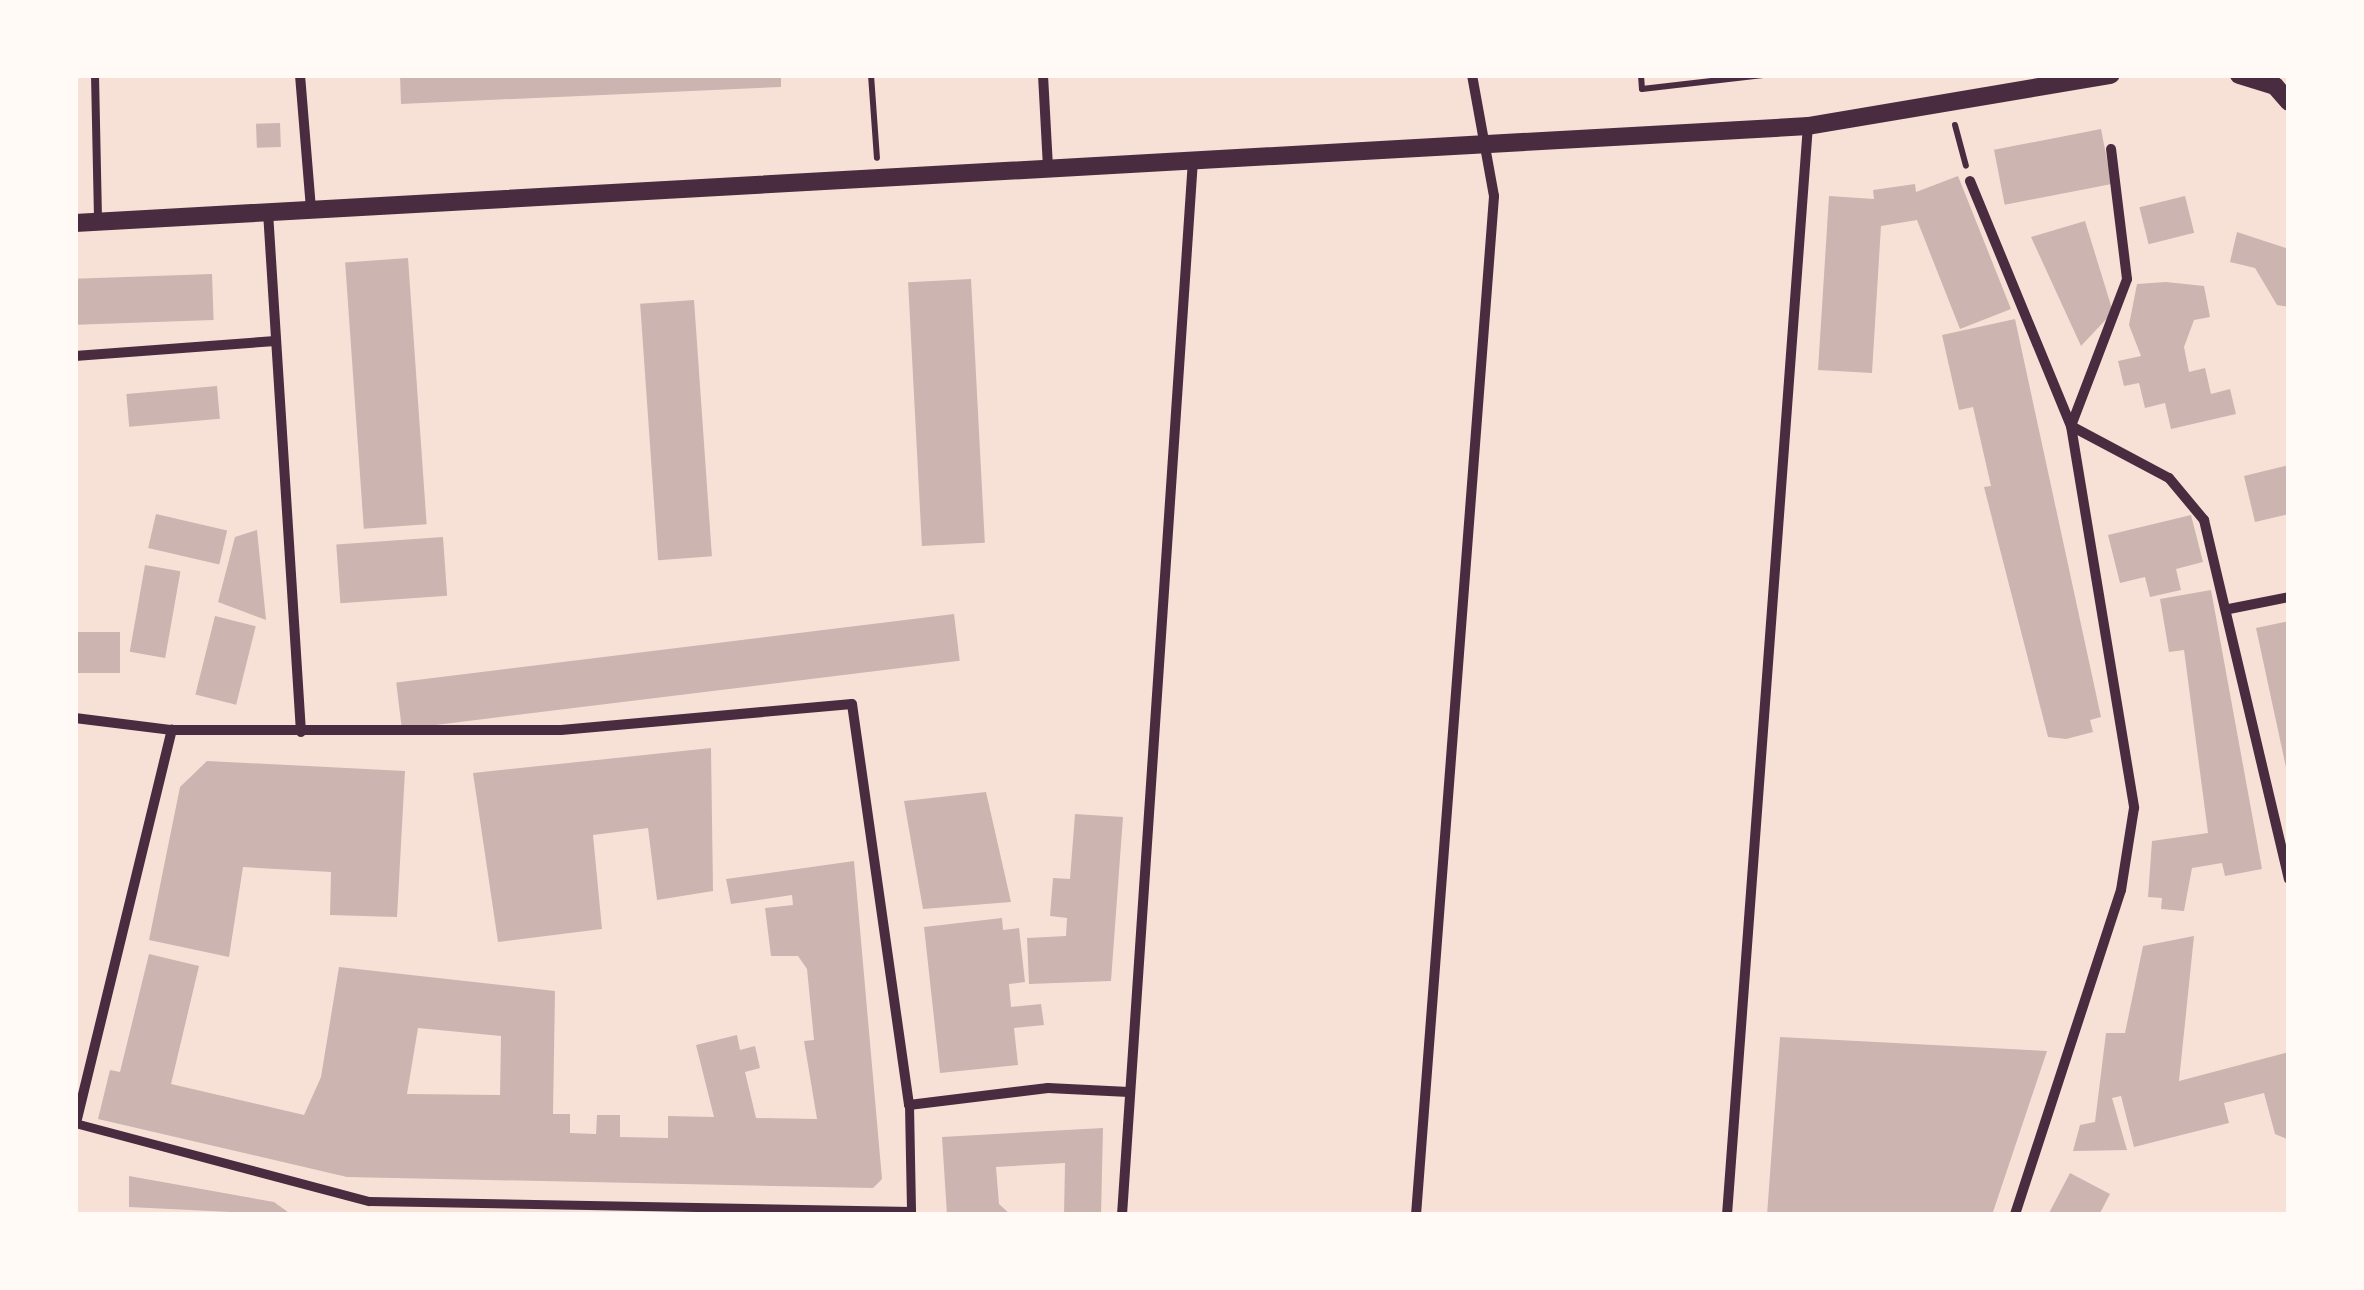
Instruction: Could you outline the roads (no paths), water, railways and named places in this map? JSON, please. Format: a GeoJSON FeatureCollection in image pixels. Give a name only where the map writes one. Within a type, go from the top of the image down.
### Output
{"type":"FeatureCollection","features":[{"type":"Feature","properties":{"kind":"street"},"geometry":{"type":"LineString","coordinates":[[300,75],[311,210]]}},
{"type":"Feature","properties":{"kind":"street"},"geometry":{"type":"LineString","coordinates":[[1042,75],[1048,168]]}},
{"type":"Feature","properties":{"kind":"street"},"geometry":{"type":"LineString","coordinates":[[1416,1215],[1494,196],[1490,144],[1472,75]]}},
{"type":"Feature","properties":{"kind":"street"},"geometry":{"type":"LineString","coordinates":[[75,223],[1808,126],[2111,75]]}},
{"type":"Feature","properties":{"kind":"street"},"geometry":{"type":"LineString","coordinates":[[2239,75],[2274,86],[2289,102]]}},
{"type":"Feature","properties":{"kind":"street"},"geometry":{"type":"LineString","coordinates":[[1727,1215],[1808,126]]}},
{"type":"Feature","properties":{"kind":"street"},"geometry":{"type":"LineString","coordinates":[[2070,426],[2127,279],[2112,149]]}},
{"type":"Feature","properties":{"kind":"street"},"geometry":{"type":"LineString","coordinates":[[1122,1215],[1193,159]]}},
{"type":"Feature","properties":{"kind":"street"},"geometry":{"type":"LineString","coordinates":[[1970,181],[2070,426],[2134,808],[2120,890],[2015,1215]]}},
{"type":"Feature","properties":{"kind":"street"},"geometry":{"type":"LineString","coordinates":[[268,212],[301,732]]}},
{"type":"Feature","properties":{"kind":"street"},"geometry":{"type":"LineString","coordinates":[[75,356],[275,340]]}},
{"type":"Feature","properties":{"kind":"street"},"geometry":{"type":"LineString","coordinates":[[2070,426],[2169,478],[2204,520],[2229,609],[2289,878]]}},
{"type":"Feature","properties":{"kind":"street"},"geometry":{"type":"LineString","coordinates":[[2229,609],[2289,597]]}},
{"type":"Feature","properties":{"kind":"street"},"geometry":{"type":"LineString","coordinates":[[75,718],[172,730],[560,730],[852,704],[909,1104],[911,1213],[369,1200],[76,1123],[172,730]]}},
{"type":"Feature","properties":{"kind":"street"},"geometry":{"type":"LineString","coordinates":[[909,1104],[1048,1088],[1129,1092]]}},
{"type":"Feature","properties":{"kind":"lane"},"geometry":{"type":"LineString","coordinates":[[95,75],[98,222]]}}]}
